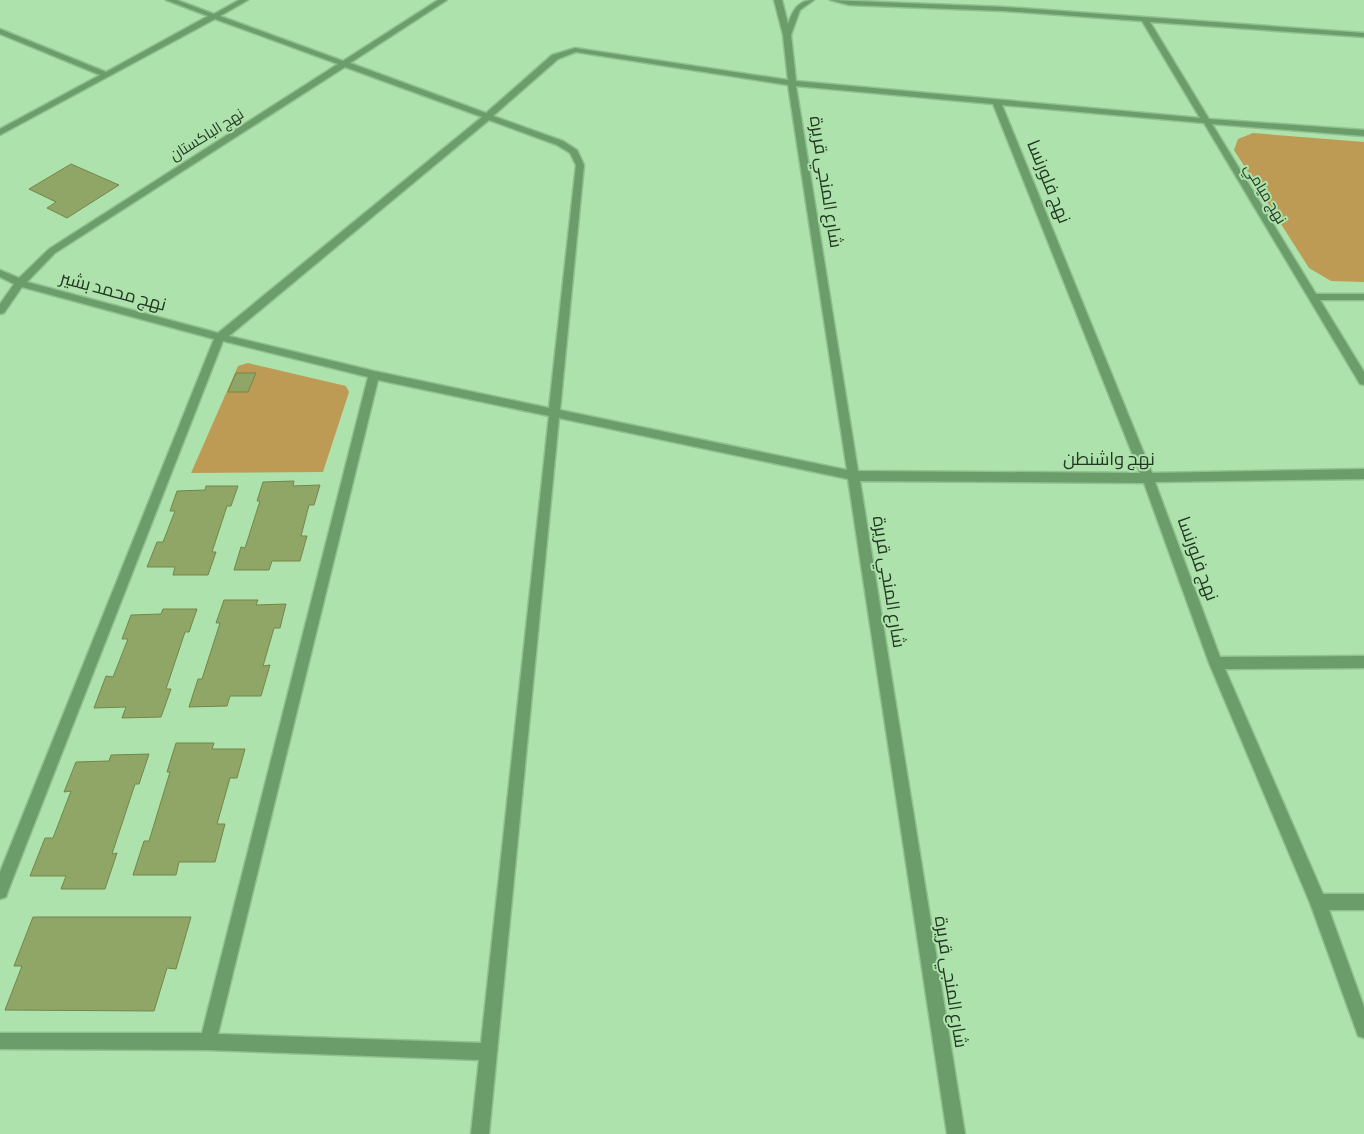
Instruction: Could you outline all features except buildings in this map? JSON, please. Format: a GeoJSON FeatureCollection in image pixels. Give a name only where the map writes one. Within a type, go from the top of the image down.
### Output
{"type":"FeatureCollection","features":[{"type":"Feature","properties":{"kind":"street"},"geometry":{"type":"LineString","coordinates":[[170,0],[560,143],[574,152],[580,165],[480,1134]]}},
{"type":"Feature","properties":{"kind":"street"},"geometry":{"type":"LineString","coordinates":[[0,132],[104,74],[244,0]]}},
{"type":"Feature","properties":{"kind":"street","name":"نهج الباكستان"},"geometry":{"type":"LineString","coordinates":[[0,311],[20,283],[52,251],[347,64],[443,0]]}},
{"type":"Feature","properties":{"kind":"street","name":"شارع المنجي قريرة"},"geometry":{"type":"LineString","coordinates":[[778,0],[787,35],[792,83],[956,1134]]}},
{"type":"Feature","properties":{"kind":"street","name":"شارع المنجي قريرة"},"geometry":{"type":"LineString","coordinates":[[787,35],[797,9],[810,0]]}},
{"type":"Feature","properties":{"kind":"street"},"geometry":{"type":"LineString","coordinates":[[834,0],[849,3],[1004,9],[1364,36]]}},
{"type":"Feature","properties":{"kind":"street"},"geometry":{"type":"LineString","coordinates":[[940,0],[1004,9]]}},
{"type":"Feature","properties":{"kind":"street","name":"نهج ميامي"},"geometry":{"type":"LineString","coordinates":[[1145,20],[1364,381]]}},
{"type":"Feature","properties":{"kind":"street"},"geometry":{"type":"LineString","coordinates":[[0,31],[104,74]]}},
{"type":"Feature","properties":{"kind":"street"},"geometry":{"type":"LineString","coordinates":[[0,891],[220,338],[487,117],[555,57],[575,50],[585,50],[792,83],[1364,134]]}},
{"type":"Feature","properties":{"kind":"street","name":"نهج فلورنسا"},"geometry":{"type":"LineString","coordinates":[[996,101],[1148,478],[1216,663],[1318,902],[1364,1030]]}},
{"type":"Feature","properties":{"kind":"street","name":"نهج محمد بشير"},"geometry":{"type":"LineString","coordinates":[[0,273],[20,283],[220,338],[374,375],[554,414]]}},
{"type":"Feature","properties":{"kind":"street"},"geometry":{"type":"LineString","coordinates":[[1312,297],[1364,297]]}},
{"type":"Feature","properties":{"kind":"street"},"geometry":{"type":"LineString","coordinates":[[208,1042],[374,375]]}},
{"type":"Feature","properties":{"kind":"street","name":"نهج واشنطن"},"geometry":{"type":"LineString","coordinates":[[554,414],[854,476],[1148,478],[1364,474]]}},
{"type":"Feature","properties":{"kind":"street"},"geometry":{"type":"LineString","coordinates":[[1216,663],[1364,662]]}},
{"type":"Feature","properties":{"kind":"street"},"geometry":{"type":"LineString","coordinates":[[1318,902],[1364,902]]}},
{"type":"Feature","properties":{"kind":"street"},"geometry":{"type":"LineString","coordinates":[[0,1041],[208,1042],[488,1052]]}},
{"type":"Feature","properties":{"kind":"shaded area"},"geometry":{"type":"Polygon","coordinates":[[[1253,133],[1364,142],[1364,282],[1331,281],[1309,268],[1234,150],[1238,139],[1253,133]]]}},
{"type":"Feature","properties":{"kind":"shaded area"},"geometry":{"type":"Polygon","coordinates":[[[248,363],[346,386],[349,392],[323,472],[191,473],[238,366],[248,363]]]}}]}
